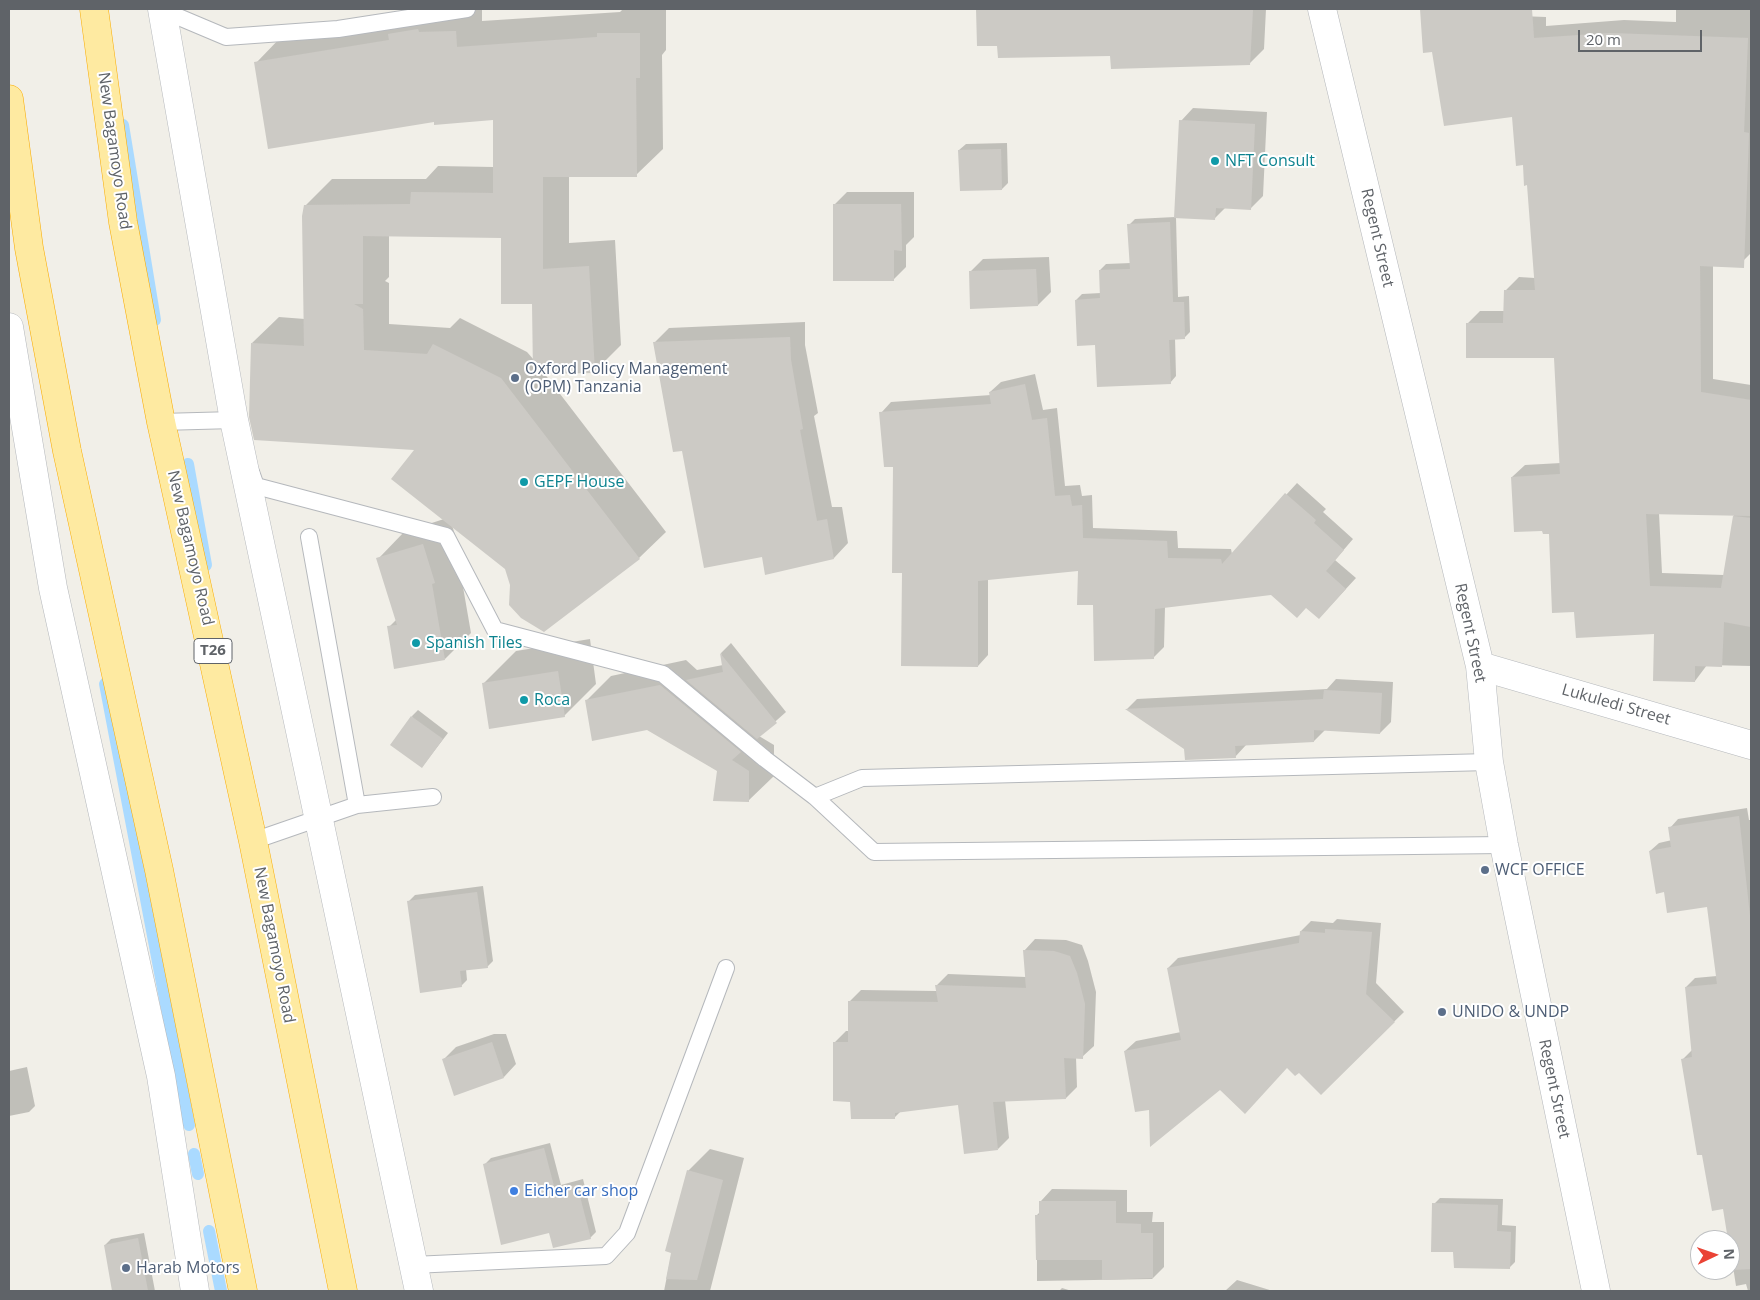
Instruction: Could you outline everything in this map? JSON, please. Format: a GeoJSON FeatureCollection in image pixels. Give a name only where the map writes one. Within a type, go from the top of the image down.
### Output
{"type":"FeatureCollection","features":[{"type":"Feature","properties":{"kind":"highway","name":"New Bagamoyo Road"},"geometry":{"type":"LineString","coordinates":[[94,9],[124,222],[161,422],[253,841],[342,1291]]}},
{"type":"Feature","properties":{"kind":"highway"},"geometry":{"type":"LineString","coordinates":[[9,104],[29,248],[67,451],[159,870],[243,1291]]}},
{"type":"Feature","properties":{"kind":"street","name":"Regent Street"},"geometry":{"type":"LineString","coordinates":[[1322,9],[1480,666],[1489,762],[1504,845],[1596,1291]]}},
{"type":"Feature","properties":{"kind":"street"},"geometry":{"type":"LineString","coordinates":[[162,10],[234,420],[419,1291]]}},
{"type":"Feature","properties":{"kind":"street"},"geometry":{"type":"LineString","coordinates":[[9,327],[54,588],[161,1076],[195,1291]]}},
{"type":"Feature","properties":{"kind":"street","name":"Lukuledi Street"},"geometry":{"type":"LineString","coordinates":[[1480,666],[1751,745]]}},
{"type":"Feature","properties":{"kind":"lane"},"geometry":{"type":"LineString","coordinates":[[162,10],[226,37],[338,29],[467,9]]}},
{"type":"Feature","properties":{"kind":"lane"},"geometry":{"type":"LineString","coordinates":[[161,422],[234,420],[256,486],[446,536],[494,630],[663,674],[764,759],[814,796],[874,852],[1504,845]]}},
{"type":"Feature","properties":{"kind":"lane"},"geometry":{"type":"LineString","coordinates":[[309,537],[357,806]]}},
{"type":"Feature","properties":{"kind":"lane"},"geometry":{"type":"LineString","coordinates":[[814,796],[862,778],[1489,762]]}},
{"type":"Feature","properties":{"kind":"lane"},"geometry":{"type":"LineString","coordinates":[[253,841],[357,806],[433,797]]}},
{"type":"Feature","properties":{"kind":"lane"},"geometry":{"type":"LineString","coordinates":[[413,1265],[606,1256],[627,1233],[726,968]]}},
{"type":"Feature","properties":{"kind":"building"},"geometry":{"type":"Polygon","coordinates":[[[976,9],[1253,9],[1250,65],[1111,69],[1110,56],[998,58],[997,46],[977,46],[976,9]]]}},
{"type":"Feature","properties":{"kind":"building"},"geometry":{"type":"Polygon","coordinates":[[[1420,9],[1532,9],[1534,38],[1610,33],[1748,38],[1744,132],[1749,133],[1744,268],[1700,266],[1701,392],[1751,400],[1751,516],[1646,514],[1650,586],[1721,588],[1733,516],[1751,518],[1751,627],[1724,622],[1722,667],[1695,666],[1695,682],[1653,681],[1654,634],[1576,638],[1574,612],[1552,613],[1549,534],[1543,534],[1542,531],[1514,532],[1511,477],[1560,474],[1554,358],[1466,358],[1466,323],[1503,323],[1504,290],[1535,290],[1527,185],[1524,186],[1523,165],[1516,166],[1512,117],[1444,126],[1432,52],[1423,53],[1420,9]]]}},
{"type":"Feature","properties":{"kind":"building"},"geometry":{"type":"Polygon","coordinates":[[[418,29],[419,32],[456,31],[457,47],[597,37],[597,33],[640,33],[640,78],[636,78],[637,177],[543,177],[543,269],[589,266],[595,373],[533,374],[532,304],[501,304],[501,238],[363,236],[363,304],[354,304],[363,309],[364,350],[427,354],[433,344],[501,378],[640,559],[544,632],[521,618],[509,605],[510,585],[505,569],[391,479],[414,450],[254,440],[249,417],[251,343],[304,346],[302,216],[304,205],[410,204],[411,192],[493,193],[493,120],[434,125],[434,122],[268,149],[254,62],[389,40],[388,34],[418,29]]]}},
{"type":"Feature","properties":{"kind":"building","name":"NFT Consult"},"geometry":{"type":"Polygon","coordinates":[[[1179,120],[1255,124],[1251,210],[1216,208],[1215,220],[1174,218],[1179,120]]]}},
{"type":"Feature","properties":{"kind":"building"},"geometry":{"type":"Polygon","coordinates":[[[1001,149],[1002,190],[960,191],[958,150],[1001,149]]]}},
{"type":"Feature","properties":{"kind":"building"},"geometry":{"type":"Polygon","coordinates":[[[833,204],[901,204],[902,251],[894,250],[894,281],[833,281],[833,204]]]}},
{"type":"Feature","properties":{"kind":"building"},"geometry":{"type":"Polygon","coordinates":[[[1170,222],[1173,302],[1184,302],[1185,339],[1169,340],[1171,384],[1097,387],[1095,345],[1077,346],[1075,300],[1100,298],[1099,270],[1130,269],[1127,224],[1170,222]]]}},
{"type":"Feature","properties":{"kind":"building"},"geometry":{"type":"Polygon","coordinates":[[[1036,269],[1038,306],[970,309],[969,271],[1036,269]]]}},
{"type":"Feature","properties":{"kind":"building"},"geometry":{"type":"Polygon","coordinates":[[[790,337],[791,360],[803,429],[800,430],[817,521],[827,519],[834,559],[765,575],[762,557],[704,568],[682,451],[673,452],[653,342],[790,337]]]}},
{"type":"Feature","properties":{"kind":"building"},"geometry":{"type":"Polygon","coordinates":[[[1025,384],[1032,420],[1047,418],[1055,496],[1070,495],[1072,506],[1082,505],[1083,538],[1167,541],[1168,558],[1221,559],[1222,564],[1285,493],[1316,520],[1314,523],[1344,550],[1326,571],[1346,589],[1319,619],[1306,608],[1297,618],[1271,595],[1155,609],[1154,659],[1094,661],[1093,605],[1077,605],[1078,571],[978,581],[978,667],[901,666],[902,573],[892,573],[893,467],[884,467],[879,412],[991,404],[989,392],[1025,384]]]}},
{"type":"Feature","properties":{"kind":"building"},"geometry":{"type":"Polygon","coordinates":[[[423,544],[435,583],[432,584],[445,660],[394,669],[387,626],[397,625],[376,558],[423,544]]]}},
{"type":"Feature","properties":{"kind":"building"},"geometry":{"type":"Polygon","coordinates":[[[720,653],[777,723],[757,739],[686,680],[723,672],[720,653]]]}},
{"type":"Feature","properties":{"kind":"building","name":"Roca"},"geometry":{"type":"Polygon","coordinates":[[[558,671],[565,717],[489,729],[482,683],[558,671]]]}},
{"type":"Feature","properties":{"kind":"building"},"geometry":{"type":"Polygon","coordinates":[[[660,685],[741,752],[732,760],[749,771],[749,802],[713,801],[717,771],[647,730],[592,741],[585,700],[660,685]]]}},
{"type":"Feature","properties":{"kind":"building"},"geometry":{"type":"Polygon","coordinates":[[[1324,690],[1382,693],[1380,734],[1314,730],[1314,742],[1235,746],[1236,758],[1185,760],[1184,749],[1125,709],[1323,699],[1324,690]]]}},
{"type":"Feature","properties":{"kind":"building"},"geometry":{"type":"Polygon","coordinates":[[[411,716],[443,739],[422,768],[390,745],[411,716]]]}},
{"type":"Feature","properties":{"kind":"building"},"geometry":{"type":"Polygon","coordinates":[[[1739,816],[1751,925],[1751,1269],[1740,1270],[1740,1230],[1726,1230],[1723,1209],[1712,1211],[1702,1155],[1697,1155],[1681,1059],[1692,1057],[1685,987],[1717,984],[1707,907],[1667,913],[1664,892],[1656,894],[1649,851],[1671,847],[1668,827],[1739,816]]]}},
{"type":"Feature","properties":{"kind":"building"},"geometry":{"type":"Polygon","coordinates":[[[477,892],[488,968],[460,971],[462,987],[420,993],[407,901],[477,892]]]}},
{"type":"Feature","properties":{"kind":"building"},"geometry":{"type":"Polygon","coordinates":[[[1325,929],[1372,932],[1366,994],[1395,1022],[1321,1095],[1299,1073],[1295,1076],[1287,1068],[1245,1114],[1220,1090],[1150,1147],[1149,1110],[1135,1112],[1124,1051],[1181,1040],[1167,968],[1299,943],[1300,931],[1325,933],[1325,929]]]}},
{"type":"Feature","properties":{"kind":"building"},"geometry":{"type":"Polygon","coordinates":[[[1023,950],[1054,951],[1070,956],[1077,973],[1085,1004],[1083,1059],[1064,1058],[1066,1099],[993,1102],[998,1150],[964,1154],[958,1105],[895,1113],[895,1119],[851,1119],[850,1102],[833,1101],[833,1042],[848,1042],[848,1001],[938,1002],[935,985],[1026,988],[1023,950]]]}},
{"type":"Feature","properties":{"kind":"building"},"geometry":{"type":"Polygon","coordinates":[[[492,1042],[504,1078],[454,1096],[442,1059],[492,1042]]]}},
{"type":"Feature","properties":{"kind":"building"},"geometry":{"type":"Polygon","coordinates":[[[544,1148],[555,1190],[577,1185],[591,1239],[553,1248],[549,1233],[501,1245],[483,1164],[544,1148]]]}},
{"type":"Feature","properties":{"kind":"building"},"geometry":{"type":"Polygon","coordinates":[[[687,1170],[723,1180],[697,1280],[666,1279],[671,1253],[665,1251],[687,1170]]]}},
{"type":"Feature","properties":{"kind":"building"},"geometry":{"type":"Polygon","coordinates":[[[1039,1201],[1116,1201],[1116,1223],[1141,1224],[1141,1233],[1153,1233],[1153,1278],[1102,1280],[1102,1260],[1036,1260],[1035,1215],[1039,1215],[1039,1201]]]}},
{"type":"Feature","properties":{"kind":"building"},"geometry":{"type":"Polygon","coordinates":[[[1432,1203],[1498,1205],[1497,1231],[1511,1232],[1510,1269],[1454,1268],[1453,1252],[1431,1252],[1432,1203]]]}},
{"type":"Feature","properties":{"kind":"building","name":"Harab Motors"},"geometry":{"type":"Polygon","coordinates":[[[138,1238],[148,1291],[112,1291],[104,1245],[138,1238]]]}},
{"type":"Feature","properties":{"kind":"waterway"},"geometry":{"type":"LineString","coordinates":[[123,125],[155,320]]}},
{"type":"Feature","properties":{"kind":"waterway"},"geometry":{"type":"LineString","coordinates":[[188,464],[206,565]]}},
{"type":"Feature","properties":{"kind":"waterway"},"geometry":{"type":"LineString","coordinates":[[105,684],[189,1125]]}},
{"type":"Feature","properties":{"kind":"waterway"},"geometry":{"type":"LineString","coordinates":[[194,1154],[198,1174]]}},
{"type":"Feature","properties":{"kind":"waterway"},"geometry":{"type":"LineString","coordinates":[[209,1231],[221,1291]]}},
{"type":"Feature","properties":{"kind":"place","name":"NFT Consult"},"geometry":{"type":"Point","coordinates":[1215,161]}},
{"type":"Feature","properties":{"kind":"place","name":"Oxford Policy Management (OPM) Tanzania"},"geometry":{"type":"Point","coordinates":[515,378]}},
{"type":"Feature","properties":{"kind":"place","name":"GEPF House"},"geometry":{"type":"Point","coordinates":[524,482]}},
{"type":"Feature","properties":{"kind":"place","name":"Spanish Tiles"},"geometry":{"type":"Point","coordinates":[416,643]}},
{"type":"Feature","properties":{"kind":"place","name":"Roca"},"geometry":{"type":"Point","coordinates":[524,700]}},
{"type":"Feature","properties":{"kind":"place","name":"WCF OFFICE"},"geometry":{"type":"Point","coordinates":[1485,870]}},
{"type":"Feature","properties":{"kind":"place","name":"UNIDO & UNDP"},"geometry":{"type":"Point","coordinates":[1442,1012]}},
{"type":"Feature","properties":{"kind":"place","name":"Eicher car shop"},"geometry":{"type":"Point","coordinates":[514,1191]}},
{"type":"Feature","properties":{"kind":"place","name":"Harab Motors"},"geometry":{"type":"Point","coordinates":[126,1268]}}]}
